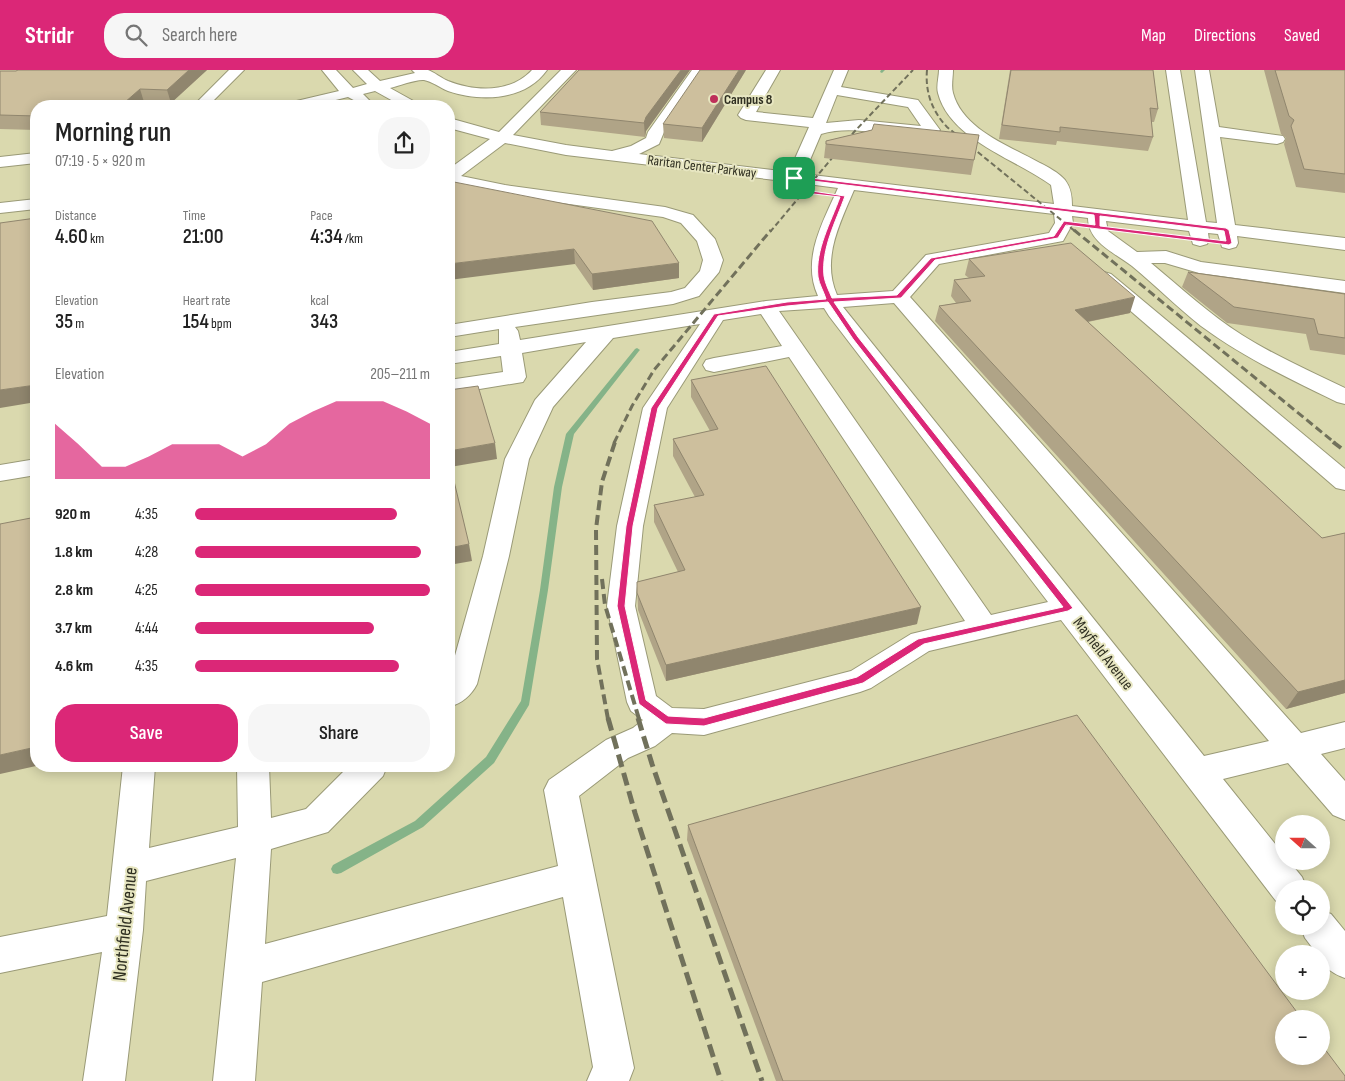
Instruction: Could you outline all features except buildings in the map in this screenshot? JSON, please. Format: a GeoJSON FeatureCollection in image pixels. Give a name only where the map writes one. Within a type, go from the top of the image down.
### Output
{"type":"FeatureCollection","features":[{"type":"Feature","properties":{"kind":"street"},"geometry":{"type":"LineString","coordinates":[[206,100],[237,70]]}},
{"type":"Feature","properties":{"kind":"street"},"geometry":{"type":"LineString","coordinates":[[329,70],[339,83],[363,100]]}},
{"type":"Feature","properties":{"kind":"street"},"geometry":{"type":"LineString","coordinates":[[360,70],[378,87],[401,100]]}},
{"type":"Feature","properties":{"kind":"street"},"geometry":{"type":"LineString","coordinates":[[320,100],[378,87],[422,73],[453,88],[490,92],[507,90],[521,86],[540,70]]}},
{"type":"Feature","properties":{"kind":"street"},"geometry":{"type":"LineString","coordinates":[[455,174],[496,143],[568,70]]}},
{"type":"Feature","properties":{"kind":"street"},"geometry":{"type":"LineString","coordinates":[[594,153],[628,151],[653,141],[656,132],[699,70]]}},
{"type":"Feature","properties":{"kind":"street"},"geometry":{"type":"LineString","coordinates":[[773,70],[746,115],[824,128],[852,124],[932,130],[913,103],[832,90]]}},
{"type":"Feature","properties":{"kind":"street"},"geometry":{"type":"LineString","coordinates":[[946,70],[945,94],[956,115],[966,125],[991,142],[1058,182],[1063,192],[1068,237],[1345,482]]}},
{"type":"Feature","properties":{"kind":"street"},"geometry":{"type":"LineString","coordinates":[[1172,70],[1199,233]]}},
{"type":"Feature","properties":{"kind":"street"},"geometry":{"type":"LineString","coordinates":[[1202,70],[1228,237]]}},
{"type":"Feature","properties":{"kind":"street"},"geometry":{"type":"LineString","coordinates":[[791,184],[832,90],[835,71]]}},
{"type":"Feature","properties":{"kind":"street","name":"Raritan Center Parkway"},"geometry":{"type":"LineString","coordinates":[[455,126],[496,143],[588,166],[845,190],[1068,237],[1097,221],[1228,237],[1345,258]]}},
{"type":"Feature","properties":{"kind":"street"},"geometry":{"type":"LineString","coordinates":[[1212,131],[1277,139]]}},
{"type":"Feature","properties":{"kind":"street","name":"Raritan Center Parkway"},"geometry":{"type":"LineString","coordinates":[[455,138],[594,153],[791,184]]}},
{"type":"Feature","properties":{"kind":"street"},"geometry":{"type":"LineString","coordinates":[[0,162],[30,159]]}},
{"type":"Feature","properties":{"kind":"street"},"geometry":{"type":"LineString","coordinates":[[455,179],[505,190],[665,212],[687,219],[706,239],[713,260],[709,272],[692,292],[673,298],[592,308],[455,330]]}},
{"type":"Feature","properties":{"kind":"street","name":"Mayfield Avenue"},"geometry":{"type":"LineString","coordinates":[[845,190],[821,259],[821,277],[830,300],[856,338],[1282,880]]}},
{"type":"Feature","properties":{"kind":"street"},"geometry":{"type":"LineString","coordinates":[[0,208],[30,205]]}},
{"type":"Feature","properties":{"kind":"street"},"geometry":{"type":"LineString","coordinates":[[1097,221],[1102,236],[1132,258],[1208,321],[1269,360],[1345,397]]}},
{"type":"Feature","properties":{"kind":"street"},"geometry":{"type":"LineString","coordinates":[[455,357],[766,307],[830,300],[899,297],[933,259],[1068,237]]}},
{"type":"Feature","properties":{"kind":"street","name":"Raritan Center Parkway"},"geometry":{"type":"LineString","coordinates":[[1228,237],[1345,244]]}},
{"type":"Feature","properties":{"kind":"street"},"geometry":{"type":"LineString","coordinates":[[1132,258],[1166,257],[1199,266],[1345,287]]}},
{"type":"Feature","properties":{"kind":"street"},"geometry":{"type":"LineString","coordinates":[[899,297],[1345,805]]}},
{"type":"Feature","properties":{"kind":"street"},"geometry":{"type":"LineString","coordinates":[[766,307],[984,627]]}},
{"type":"Feature","properties":{"kind":"street"},"geometry":{"type":"LineString","coordinates":[[716,315],[655,408],[630,526],[621,606],[642,702],[666,720],[704,722],[860,680],[921,642],[1068,608]]}},
{"type":"Feature","properties":{"kind":"street"},"geometry":{"type":"LineString","coordinates":[[455,387],[516,376],[506,322]]}},
{"type":"Feature","properties":{"kind":"street"},"geometry":{"type":"LineString","coordinates":[[455,690],[462,684],[496,556],[517,459],[542,405],[607,332]]}},
{"type":"Feature","properties":{"kind":"street"},"geometry":{"type":"LineString","coordinates":[[714,365],[795,350]]}},
{"type":"Feature","properties":{"kind":"street"},"geometry":{"type":"LineString","coordinates":[[0,473],[30,467]]}},
{"type":"Feature","properties":{"kind":"street"},"geometry":{"type":"LineString","coordinates":[[608,1081],[614,1068],[561,790],[617,750],[644,737],[666,720]]}},
{"type":"Feature","properties":{"kind":"street"},"geometry":{"type":"LineString","coordinates":[[1197,772],[1345,735]]}},
{"type":"Feature","properties":{"kind":"street","name":"Northfield Avenue"},"geometry":{"type":"LineString","coordinates":[[104,1081],[124,930],[138,772]]}},
{"type":"Feature","properties":{"kind":"street"},"geometry":{"type":"LineString","coordinates":[[234,1081],[255,838],[253,772]]}},
{"type":"Feature","properties":{"kind":"street"},"geometry":{"type":"LineString","coordinates":[[130,868],[316,822],[365,772]]}},
{"type":"Feature","properties":{"kind":"street"},"geometry":{"type":"LineString","coordinates":[[244,968],[578,877]]}},
{"type":"Feature","properties":{"kind":"street"},"geometry":{"type":"LineString","coordinates":[[0,955],[124,930]]}},
{"type":"Feature","properties":{"kind":"street"},"geometry":{"type":"LineString","coordinates":[[1325,935],[1345,960]]}},
{"type":"Feature","properties":{"kind":"shaded area"},"geometry":{"type":"Polygon","coordinates":[[[0,70],[1345,70],[1345,1081],[0,1081],[0,70]]]}},
{"type":"Feature","properties":{"kind":"waterway"},"geometry":{"type":"LineString","coordinates":[[337,869],[419,824],[490,760],[526,702],[558,487],[570,434],[637,350]]}},
{"type":"Feature","properties":{"kind":"railway"},"geometry":{"type":"LineString","coordinates":[[770,232],[854,132],[913,70]]}},
{"type":"Feature","properties":{"kind":"railway"},"geometry":{"type":"LineString","coordinates":[[927,70],[928,93],[937,114],[947,127],[1076,232]]}},
{"type":"Feature","properties":{"kind":"railway"},"geometry":{"type":"LineString","coordinates":[[614,443],[632,406],[654,370],[771,230]]}},
{"type":"Feature","properties":{"kind":"railway"},"geometry":{"type":"LineString","coordinates":[[1074,230],[1335,443]]}},
{"type":"Feature","properties":{"kind":"railway"},"geometry":{"type":"LineString","coordinates":[[608,719],[597,659],[596,529],[602,482],[615,442]]}},
{"type":"Feature","properties":{"kind":"railway"},"geometry":{"type":"LineString","coordinates":[[1333,442],[1345,451]]}},
{"type":"Feature","properties":{"kind":"railway"},"geometry":{"type":"LineString","coordinates":[[602,579],[605,605],[639,719]]}},
{"type":"Feature","properties":{"kind":"railway"},"geometry":{"type":"LineString","coordinates":[[608,718],[635,813],[721,1081]]}},
{"type":"Feature","properties":{"kind":"railway"},"geometry":{"type":"LineString","coordinates":[[638,718],[652,764],[762,1081]]}},
{"type":"Feature","properties":{"kind":"place","name":"Campus 8"},"geometry":{"type":"Point","coordinates":[714,99]}},
{"type":"Feature","properties":{"kind":"route"},"geometry":{"type":"LineString","coordinates":[[794,178],[789,190],[843,196],[821,259],[821,277],[830,300],[787,304],[716,315],[655,408],[630,526],[621,606],[642,702],[666,720],[704,722],[860,680],[921,642],[1068,608],[856,338],[836,312],[830,300],[899,297],[933,259],[1056,237],[1064,223],[1097,227],[1097,214],[1226,230],[1229,243],[1097,227],[1097,214],[794,178]]}}]}
